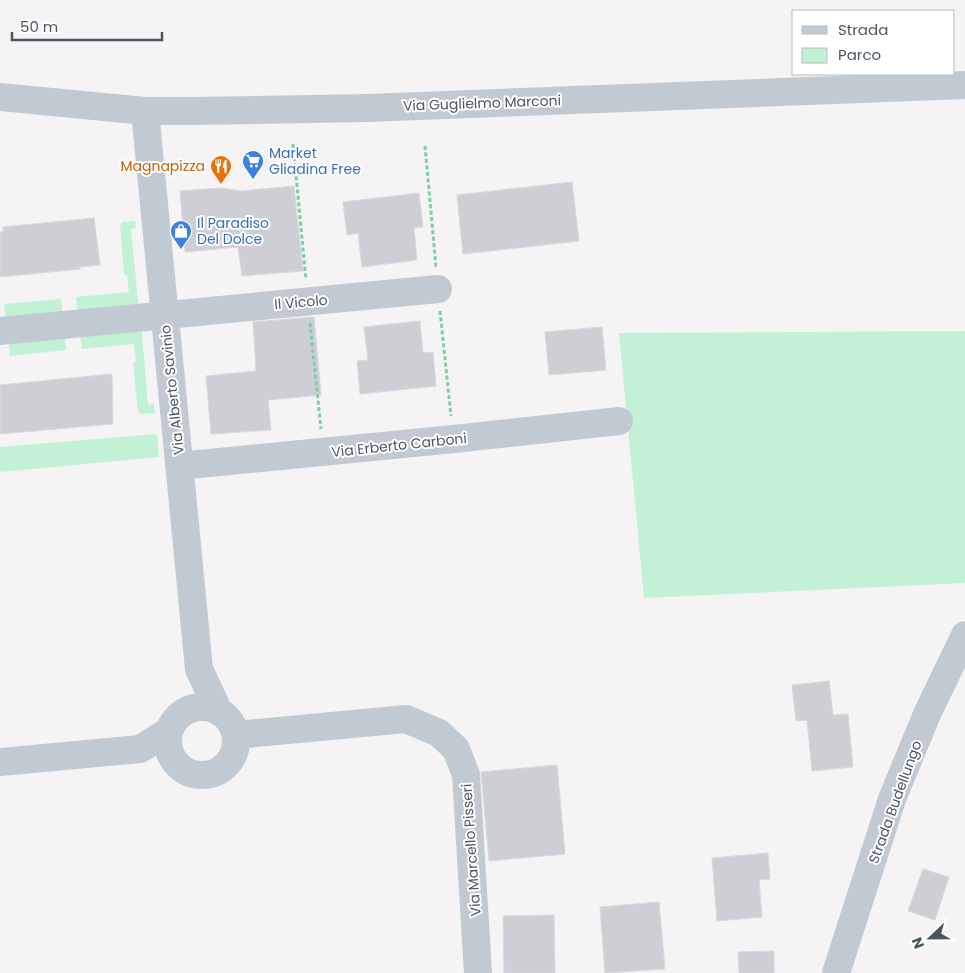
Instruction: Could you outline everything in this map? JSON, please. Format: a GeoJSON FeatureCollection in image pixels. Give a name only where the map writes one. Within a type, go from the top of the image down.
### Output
{"type":"FeatureCollection","features":[{"type":"Feature","properties":{"kind":"street","name":"Via Guglielmo Marconi"},"geometry":{"type":"LineString","coordinates":[[0,97],[145,111],[368,108],[965,85]]}},
{"type":"Feature","properties":{"kind":"street","name":"Via Alberto Savinio"},"geometry":{"type":"LineString","coordinates":[[145,111],[199,669]]}},
{"type":"Feature","properties":{"kind":"street","name":"Il Vicolo"},"geometry":{"type":"LineString","coordinates":[[0,330],[438,289]]}},
{"type":"Feature","properties":{"kind":"street","name":"Via Erberto Carboni"},"geometry":{"type":"LineString","coordinates":[[179,466],[454,440],[619,421]]}},
{"type":"Feature","properties":{"kind":"street","name":"Strada Budellungo"},"geometry":{"type":"LineString","coordinates":[[836,973],[892,799],[927,714],[965,635]]}},
{"type":"Feature","properties":{"kind":"street"},"geometry":{"type":"LineString","coordinates":[[0,762],[140,749],[176,764],[185,771],[196,775],[207,776],[218,772],[227,766],[233,757],[236,735],[232,724],[219,712],[199,669]]}},
{"type":"Feature","properties":{"kind":"street"},"geometry":{"type":"LineString","coordinates":[[176,764],[170,754],[168,742],[176,722],[195,687],[199,669]]}},
{"type":"Feature","properties":{"kind":"street"},"geometry":{"type":"LineString","coordinates":[[140,749],[176,722],[205,707],[219,712]]}},
{"type":"Feature","properties":{"kind":"street","name":"Via Marcello Pisseri"},"geometry":{"type":"LineString","coordinates":[[236,735],[406,719],[439,733],[456,748],[466,775],[478,973]]}},
{"type":"Feature","properties":{"kind":"green space"},"geometry":{"type":"Polygon","coordinates":[[[135,221],[136,228],[131,229],[139,311],[78,317],[76,297],[129,292],[127,275],[124,274],[120,225],[122,222],[135,221]]]}},
{"type":"Feature","properties":{"kind":"green space"},"geometry":{"type":"Polygon","coordinates":[[[61,299],[63,318],[6,323],[4,304],[61,299]]]}},
{"type":"Feature","properties":{"kind":"green space"},"geometry":{"type":"Polygon","coordinates":[[[141,323],[148,405],[154,404],[155,413],[140,414],[138,412],[133,362],[136,361],[134,344],[82,349],[79,329],[141,323]]]}},
{"type":"Feature","properties":{"kind":"green space"},"geometry":{"type":"Polygon","coordinates":[[[64,331],[66,350],[10,356],[8,336],[64,331]]]}},
{"type":"Feature","properties":{"kind":"green space"},"geometry":{"type":"Polygon","coordinates":[[[965,331],[965,583],[644,598],[619,333],[965,331]]]}},
{"type":"Feature","properties":{"kind":"green space"},"geometry":{"type":"Polygon","coordinates":[[[157,434],[159,457],[0,472],[0,447],[157,434]]]}},
{"type":"Feature","properties":{"kind":"building"},"geometry":{"type":"Polygon","coordinates":[[[572,182],[579,241],[463,254],[457,195],[572,182]]]}},
{"type":"Feature","properties":{"kind":"building"},"geometry":{"type":"Polygon","coordinates":[[[294,186],[303,271],[242,276],[238,247],[185,252],[180,191],[221,188],[241,191],[294,186]]]}},
{"type":"Feature","properties":{"kind":"building"},"geometry":{"type":"Polygon","coordinates":[[[419,193],[423,227],[414,228],[417,260],[362,267],[358,233],[347,235],[343,202],[419,193]]]}},
{"type":"Feature","properties":{"kind":"building"},"geometry":{"type":"Polygon","coordinates":[[[94,218],[100,265],[80,267],[80,269],[0,277],[0,232],[3,232],[3,227],[94,218]]]}},
{"type":"Feature","properties":{"kind":"building"},"geometry":{"type":"Polygon","coordinates":[[[314,317],[321,395],[268,400],[271,430],[211,434],[206,376],[256,371],[253,322],[314,317]]]}},
{"type":"Feature","properties":{"kind":"building"},"geometry":{"type":"Polygon","coordinates":[[[420,321],[423,353],[433,352],[436,386],[360,394],[357,361],[368,360],[364,327],[420,321]]]}},
{"type":"Feature","properties":{"kind":"building"},"geometry":{"type":"Polygon","coordinates":[[[602,327],[606,370],[549,375],[545,332],[602,327]]]}},
{"type":"Feature","properties":{"kind":"building"},"geometry":{"type":"Polygon","coordinates":[[[112,374],[113,424],[0,434],[0,385],[112,374]]]}},
{"type":"Feature","properties":{"kind":"building"},"geometry":{"type":"Polygon","coordinates":[[[829,681],[833,715],[848,714],[853,767],[812,771],[807,720],[796,721],[792,685],[829,681]]]}},
{"type":"Feature","properties":{"kind":"building"},"geometry":{"type":"Polygon","coordinates":[[[557,765],[565,854],[489,861],[481,772],[557,765]]]}},
{"type":"Feature","properties":{"kind":"building"},"geometry":{"type":"Polygon","coordinates":[[[768,853],[770,879],[759,880],[762,917],[717,921],[712,858],[768,853]]]}},
{"type":"Feature","properties":{"kind":"building"},"geometry":{"type":"Polygon","coordinates":[[[923,869],[949,877],[935,920],[908,911],[923,869]]]}},
{"type":"Feature","properties":{"kind":"building"},"geometry":{"type":"Polygon","coordinates":[[[659,902],[665,969],[605,973],[600,907],[659,902]]]}},
{"type":"Feature","properties":{"kind":"building"},"geometry":{"type":"Polygon","coordinates":[[[554,915],[555,973],[504,973],[503,916],[554,915]]]}},
{"type":"Feature","properties":{"kind":"building"},"geometry":{"type":"Polygon","coordinates":[[[774,951],[774,973],[739,973],[738,952],[774,951]]]}},
{"type":"Feature","properties":{"kind":"place","name":"Market Gliadina Free"},"geometry":{"type":"Point","coordinates":[253,180]}},
{"type":"Feature","properties":{"kind":"place","name":"Magnapizza"},"geometry":{"type":"Point","coordinates":[221,185]}},
{"type":"Feature","properties":{"kind":"place","name":"Il Paradiso Del Dolce"},"geometry":{"type":"Point","coordinates":[181,250]}}]}
